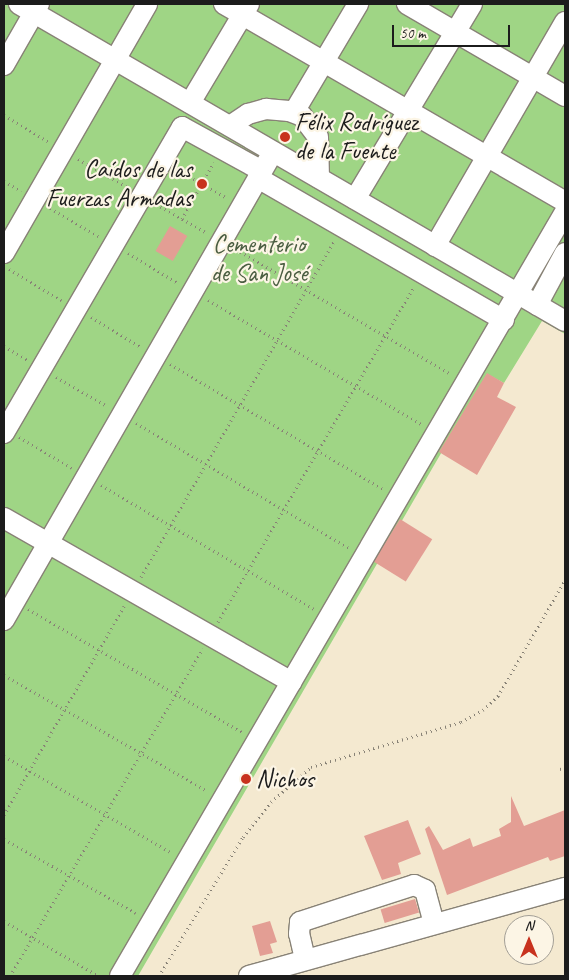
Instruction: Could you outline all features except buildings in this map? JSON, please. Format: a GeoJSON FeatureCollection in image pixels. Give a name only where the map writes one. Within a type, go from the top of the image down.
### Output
{"type":"FeatureCollection","features":[{"type":"Feature","properties":{"kind":"street"},"geometry":{"type":"LineString","coordinates":[[4,253],[148,4]]}},
{"type":"Feature","properties":{"kind":"street"},"geometry":{"type":"LineString","coordinates":[[224,4],[246,9],[324,62],[565,202]]}},
{"type":"Feature","properties":{"kind":"street"},"geometry":{"type":"LineString","coordinates":[[294,112],[358,4]]}},
{"type":"Feature","properties":{"kind":"street"},"geometry":{"type":"LineString","coordinates":[[407,4],[565,96]]}},
{"type":"Feature","properties":{"kind":"street"},"geometry":{"type":"LineString","coordinates":[[356,199],[472,4]]}},
{"type":"Feature","properties":{"kind":"street"},"geometry":{"type":"LineString","coordinates":[[4,65],[31,7],[273,152],[565,321]]}},
{"type":"Feature","properties":{"kind":"street"},"geometry":{"type":"LineString","coordinates":[[190,103],[246,9]]}},
{"type":"Feature","properties":{"kind":"street"},"geometry":{"type":"LineString","coordinates":[[435,246],[565,22]]}},
{"type":"Feature","properties":{"kind":"street"},"geometry":{"type":"LineString","coordinates":[[230,126],[237,119],[258,111],[294,112],[308,122],[318,137],[318,178]]}},
{"type":"Feature","properties":{"kind":"street"},"geometry":{"type":"LineString","coordinates":[[5,431],[182,127],[221,148],[260,175],[342,226],[504,320]]}},
{"type":"Feature","properties":{"kind":"street"},"geometry":{"type":"LineString","coordinates":[[4,620],[273,152]]}},
{"type":"Feature","properties":{"kind":"street"},"geometry":{"type":"LineString","coordinates":[[120,976],[364,556],[504,320],[565,212]]}},
{"type":"Feature","properties":{"kind":"street"},"geometry":{"type":"LineString","coordinates":[[537,305],[565,253]]}},
{"type":"Feature","properties":{"kind":"street"},"geometry":{"type":"LineString","coordinates":[[4,518],[291,682]]}},
{"type":"Feature","properties":{"kind":"street"},"geometry":{"type":"LineString","coordinates":[[305,959],[299,934],[300,922],[414,885],[425,890],[434,923]]}},
{"type":"Feature","properties":{"kind":"street"},"geometry":{"type":"LineString","coordinates":[[249,976],[565,888]]}},
{"type":"Feature","properties":{"kind":"path"},"geometry":{"type":"LineString","coordinates":[[182,219],[221,148]]}},
{"type":"Feature","properties":{"kind":"path"},"geometry":{"type":"LineString","coordinates":[[162,162],[242,206]]}},
{"type":"Feature","properties":{"kind":"path"},"geometry":{"type":"LineString","coordinates":[[4,181],[437,433]]}},
{"type":"Feature","properties":{"kind":"path"},"geometry":{"type":"LineString","coordinates":[[4,815],[342,226]]}},
{"type":"Feature","properties":{"kind":"path"},"geometry":{"type":"LineString","coordinates":[[4,266],[398,498]]}},
{"type":"Feature","properties":{"kind":"path"},"geometry":{"type":"LineString","coordinates":[[10,976],[142,754],[422,272]]}},
{"type":"Feature","properties":{"kind":"path"},"geometry":{"type":"LineString","coordinates":[[4,346],[364,556]]}},
{"type":"Feature","properties":{"kind":"path"},"geometry":{"type":"LineString","coordinates":[[5,431],[329,617]]}},
{"type":"Feature","properties":{"kind":"path"},"geometry":{"type":"LineString","coordinates":[[159,976],[238,845],[271,802],[311,767],[461,722],[483,710],[498,696],[565,580]]}},
{"type":"Feature","properties":{"kind":"path"},"geometry":{"type":"LineString","coordinates":[[15,601],[257,741]]}},
{"type":"Feature","properties":{"kind":"path"},"geometry":{"type":"LineString","coordinates":[[4,675],[222,800]]}},
{"type":"Feature","properties":{"kind":"path"},"geometry":{"type":"LineString","coordinates":[[4,756],[187,861]]}},
{"type":"Feature","properties":{"kind":"path"},"geometry":{"type":"LineString","coordinates":[[560,769],[565,768]]}},
{"type":"Feature","properties":{"kind":"path"},"geometry":{"type":"LineString","coordinates":[[4,839],[152,922]]}},
{"type":"Feature","properties":{"kind":"path"},"geometry":{"type":"LineString","coordinates":[[4,921],[99,976]]}},
{"type":"Feature","properties":{"kind":"green space","name":"Cementerio de San José"},"geometry":{"type":"Polygon","coordinates":[[[4,4],[565,4],[565,334],[542,321],[504,383],[487,374],[138,976],[4,976],[4,4]]]}},
{"type":"Feature","properties":{"kind":"place","name":"Félix Rodríguez de la Fuente"},"geometry":{"type":"Point","coordinates":[285,137]}},
{"type":"Feature","properties":{"kind":"place","name":"Caídos de las Fuerzas Armadas"},"geometry":{"type":"Point","coordinates":[202,184]}},
{"type":"Feature","properties":{"kind":"place","name":"Nichos"},"geometry":{"type":"Point","coordinates":[246,779]}}]}
